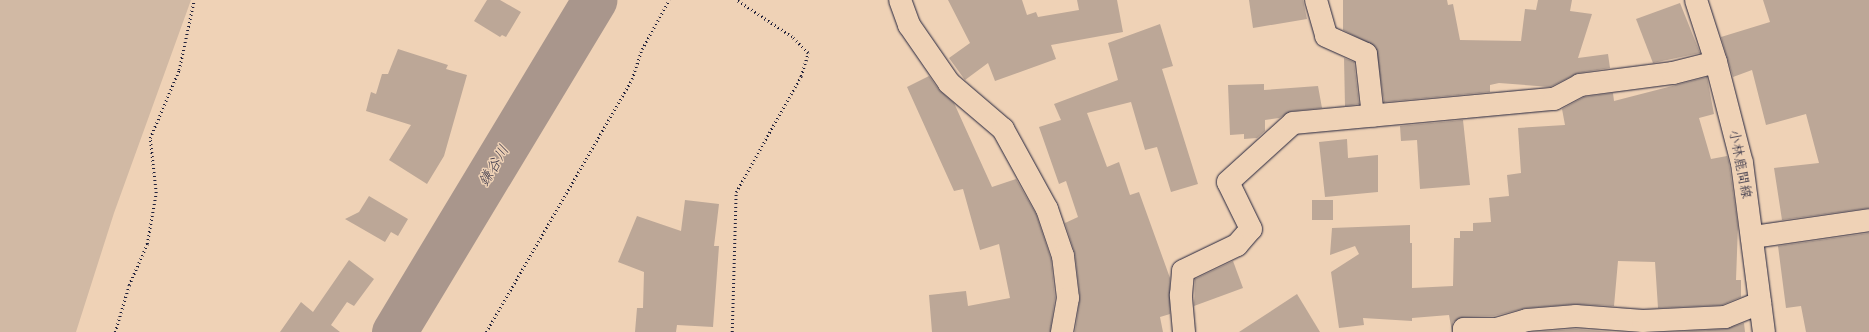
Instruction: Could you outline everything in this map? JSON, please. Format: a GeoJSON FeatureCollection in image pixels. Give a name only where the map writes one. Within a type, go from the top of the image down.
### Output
{"type":"FeatureCollection","features":[{"type":"Feature","properties":{"kind":"street"},"geometry":{"type":"LineString","coordinates":[[900,0],[909,25],[949,83],[1003,129],[1047,209],[1063,256],[1068,298],[1062,332]]}},
{"type":"Feature","properties":{"kind":"street"},"geometry":{"type":"LineString","coordinates":[[1316,0],[1326,36],[1366,54],[1373,116]]}},
{"type":"Feature","properties":{"kind":"street","name":"小林鹿間線"},"geometry":{"type":"LineString","coordinates":[[1696,0],[1716,62],[1742,163],[1753,237],[1764,332]]}},
{"type":"Feature","properties":{"kind":"street"},"geometry":{"type":"LineString","coordinates":[[1184,332],[1181,294],[1183,272],[1237,245],[1251,229],[1228,182],[1293,123],[1554,99],[1580,85],[1673,73],[1716,62]]}},
{"type":"Feature","properties":{"kind":"street"},"geometry":{"type":"LineString","coordinates":[[1753,237],[1869,220]]}},
{"type":"Feature","properties":{"kind":"street"},"geometry":{"type":"LineString","coordinates":[[1464,332],[1464,329],[1496,330],[1527,320],[1576,316],[1643,321],[1725,317],[1760,303]]}},
{"type":"Feature","properties":{"kind":"path"},"geometry":{"type":"LineString","coordinates":[[115,332],[129,285],[147,244],[155,200],[150,138],[179,70],[194,0]]}},
{"type":"Feature","properties":{"kind":"path"},"geometry":{"type":"LineString","coordinates":[[486,332],[632,79],[642,49],[669,0]]}},
{"type":"Feature","properties":{"kind":"path"},"geometry":{"type":"LineString","coordinates":[[732,332],[736,192],[801,76],[808,53],[792,37],[736,0]]}},
{"type":"Feature","properties":{"kind":"shaded area"},"geometry":{"type":"Polygon","coordinates":[[[0,0],[191,0],[114,213],[76,332],[0,332],[0,0]]]}},
{"type":"Feature","properties":{"kind":"building"},"geometry":{"type":"Polygon","coordinates":[[[487,0],[500,0],[521,12],[506,37],[502,35],[500,37],[474,21],[487,0]]]}},
{"type":"Feature","properties":{"kind":"building"},"geometry":{"type":"Polygon","coordinates":[[[948,0],[1022,0],[1027,15],[1036,12],[1038,17],[1079,10],[1077,0],[1117,0],[1123,32],[1051,45],[1056,59],[995,81],[988,63],[965,80],[949,58],[970,43],[948,0]]]}},
{"type":"Feature","properties":{"kind":"building"},"geometry":{"type":"Polygon","coordinates":[[[1249,0],[1303,0],[1307,19],[1253,28],[1249,0]]]}},
{"type":"Feature","properties":{"kind":"building"},"geometry":{"type":"Polygon","coordinates":[[[1343,0],[1447,0],[1448,5],[1453,4],[1460,40],[1521,41],[1525,9],[1536,10],[1538,0],[1572,0],[1570,11],[1592,14],[1578,58],[1608,54],[1610,68],[1578,73],[1550,87],[1499,83],[1490,85],[1490,92],[1384,102],[1376,47],[1343,30],[1343,0]]]}},
{"type":"Feature","properties":{"kind":"building"},"geometry":{"type":"Polygon","coordinates":[[[1763,0],[1869,0],[1869,208],[1782,220],[1774,168],[1819,163],[1806,114],[1766,125],[1752,70],[1733,77],[1721,37],[1770,22],[1763,0]]]}},
{"type":"Feature","properties":{"kind":"building"},"geometry":{"type":"Polygon","coordinates":[[[1680,3],[1700,53],[1653,63],[1636,19],[1680,3]]]}},
{"type":"Feature","properties":{"kind":"building"},"geometry":{"type":"Polygon","coordinates":[[[1160,24],[1173,66],[1162,69],[1198,184],[1171,192],[1157,147],[1145,150],[1131,102],[1087,113],[1107,167],[1119,162],[1130,195],[1139,192],[1170,278],[1170,314],[1160,317],[1163,332],[1075,332],[1080,297],[1075,254],[1065,223],[1078,217],[1066,181],[1059,184],[1039,127],[1061,120],[1054,104],[1118,80],[1108,43],[1160,24]]]}},
{"type":"Feature","properties":{"kind":"building"},"geometry":{"type":"Polygon","coordinates":[[[398,49],[448,65],[446,69],[467,75],[444,156],[427,184],[389,160],[411,125],[366,111],[371,92],[376,94],[382,74],[388,74],[398,49]]]}},
{"type":"Feature","properties":{"kind":"building"},"geometry":{"type":"Polygon","coordinates":[[[1344,58],[1354,62],[1359,104],[1345,106],[1344,58]]]}},
{"type":"Feature","properties":{"kind":"building"},"geometry":{"type":"Polygon","coordinates":[[[929,76],[939,90],[954,103],[992,187],[1016,179],[1036,214],[1051,259],[1055,298],[1050,332],[932,332],[929,295],[966,291],[968,306],[1010,298],[999,244],[980,250],[963,189],[954,191],[907,87],[929,76]]]}},
{"type":"Feature","properties":{"kind":"building"},"geometry":{"type":"Polygon","coordinates":[[[1707,77],[1714,114],[1699,118],[1711,159],[1727,156],[1729,162],[1738,226],[1736,280],[1741,280],[1741,297],[1722,305],[1658,308],[1655,262],[1618,261],[1614,306],[1575,304],[1526,308],[1494,316],[1464,317],[1453,322],[1452,332],[1449,315],[1412,318],[1412,321],[1363,318],[1364,325],[1339,328],[1331,272],[1359,254],[1355,246],[1330,255],[1332,228],[1410,225],[1410,243],[1412,243],[1412,288],[1453,286],[1454,238],[1460,238],[1460,231],[1473,231],[1473,223],[1491,222],[1489,198],[1509,196],[1507,175],[1521,173],[1518,128],[1565,125],[1562,109],[1584,97],[1613,93],[1614,101],[1707,77]]]}},
{"type":"Feature","properties":{"kind":"building"},"geometry":{"type":"Polygon","coordinates":[[[1264,84],[1264,90],[1318,86],[1322,108],[1292,111],[1279,118],[1265,120],[1265,131],[1257,138],[1244,139],[1244,134],[1230,135],[1228,85],[1264,84]]]}},
{"type":"Feature","properties":{"kind":"building"},"geometry":{"type":"Polygon","coordinates":[[[1463,120],[1470,185],[1420,189],[1417,140],[1401,141],[1400,126],[1463,120]]]}},
{"type":"Feature","properties":{"kind":"building"},"geometry":{"type":"Polygon","coordinates":[[[1347,139],[1348,158],[1378,155],[1378,192],[1325,197],[1319,142],[1347,139]]]}},
{"type":"Feature","properties":{"kind":"building"},"geometry":{"type":"Polygon","coordinates":[[[369,196],[408,219],[398,236],[391,232],[385,242],[345,219],[359,212],[369,196]]]}},
{"type":"Feature","properties":{"kind":"building"},"geometry":{"type":"Polygon","coordinates":[[[685,200],[719,204],[714,246],[719,246],[713,327],[677,325],[676,332],[635,332],[637,308],[643,308],[644,272],[618,262],[637,216],[681,231],[685,200]]]}},
{"type":"Feature","properties":{"kind":"building"},"geometry":{"type":"Polygon","coordinates":[[[1312,200],[1333,200],[1333,220],[1312,220],[1312,200]]]}},
{"type":"Feature","properties":{"kind":"building"},"geometry":{"type":"Polygon","coordinates":[[[1869,233],[1869,332],[1806,332],[1801,306],[1786,308],[1778,246],[1869,233]]]}},
{"type":"Feature","properties":{"kind":"building"},"geometry":{"type":"Polygon","coordinates":[[[349,260],[374,279],[354,306],[347,302],[331,325],[340,332],[280,332],[301,302],[313,312],[349,260]]]}},
{"type":"Feature","properties":{"kind":"building"},"geometry":{"type":"Polygon","coordinates":[[[1233,261],[1243,288],[1194,306],[1195,279],[1233,261]]]}},
{"type":"Feature","properties":{"kind":"building"},"geometry":{"type":"Polygon","coordinates":[[[1297,294],[1320,332],[1239,332],[1297,294]]]}},
{"type":"Feature","properties":{"kind":"building"},"geometry":{"type":"Polygon","coordinates":[[[1744,323],[1745,332],[1674,332],[1726,329],[1744,323]]]}},
{"type":"Feature","properties":{"kind":"building"},"geometry":{"type":"Polygon","coordinates":[[[1576,329],[1612,332],[1534,332],[1576,329]]]}},
{"type":"Feature","properties":{"kind":"waterway","name":"鎌谷川"},"geometry":{"type":"LineString","coordinates":[[394,332],[594,0]]}}]}
